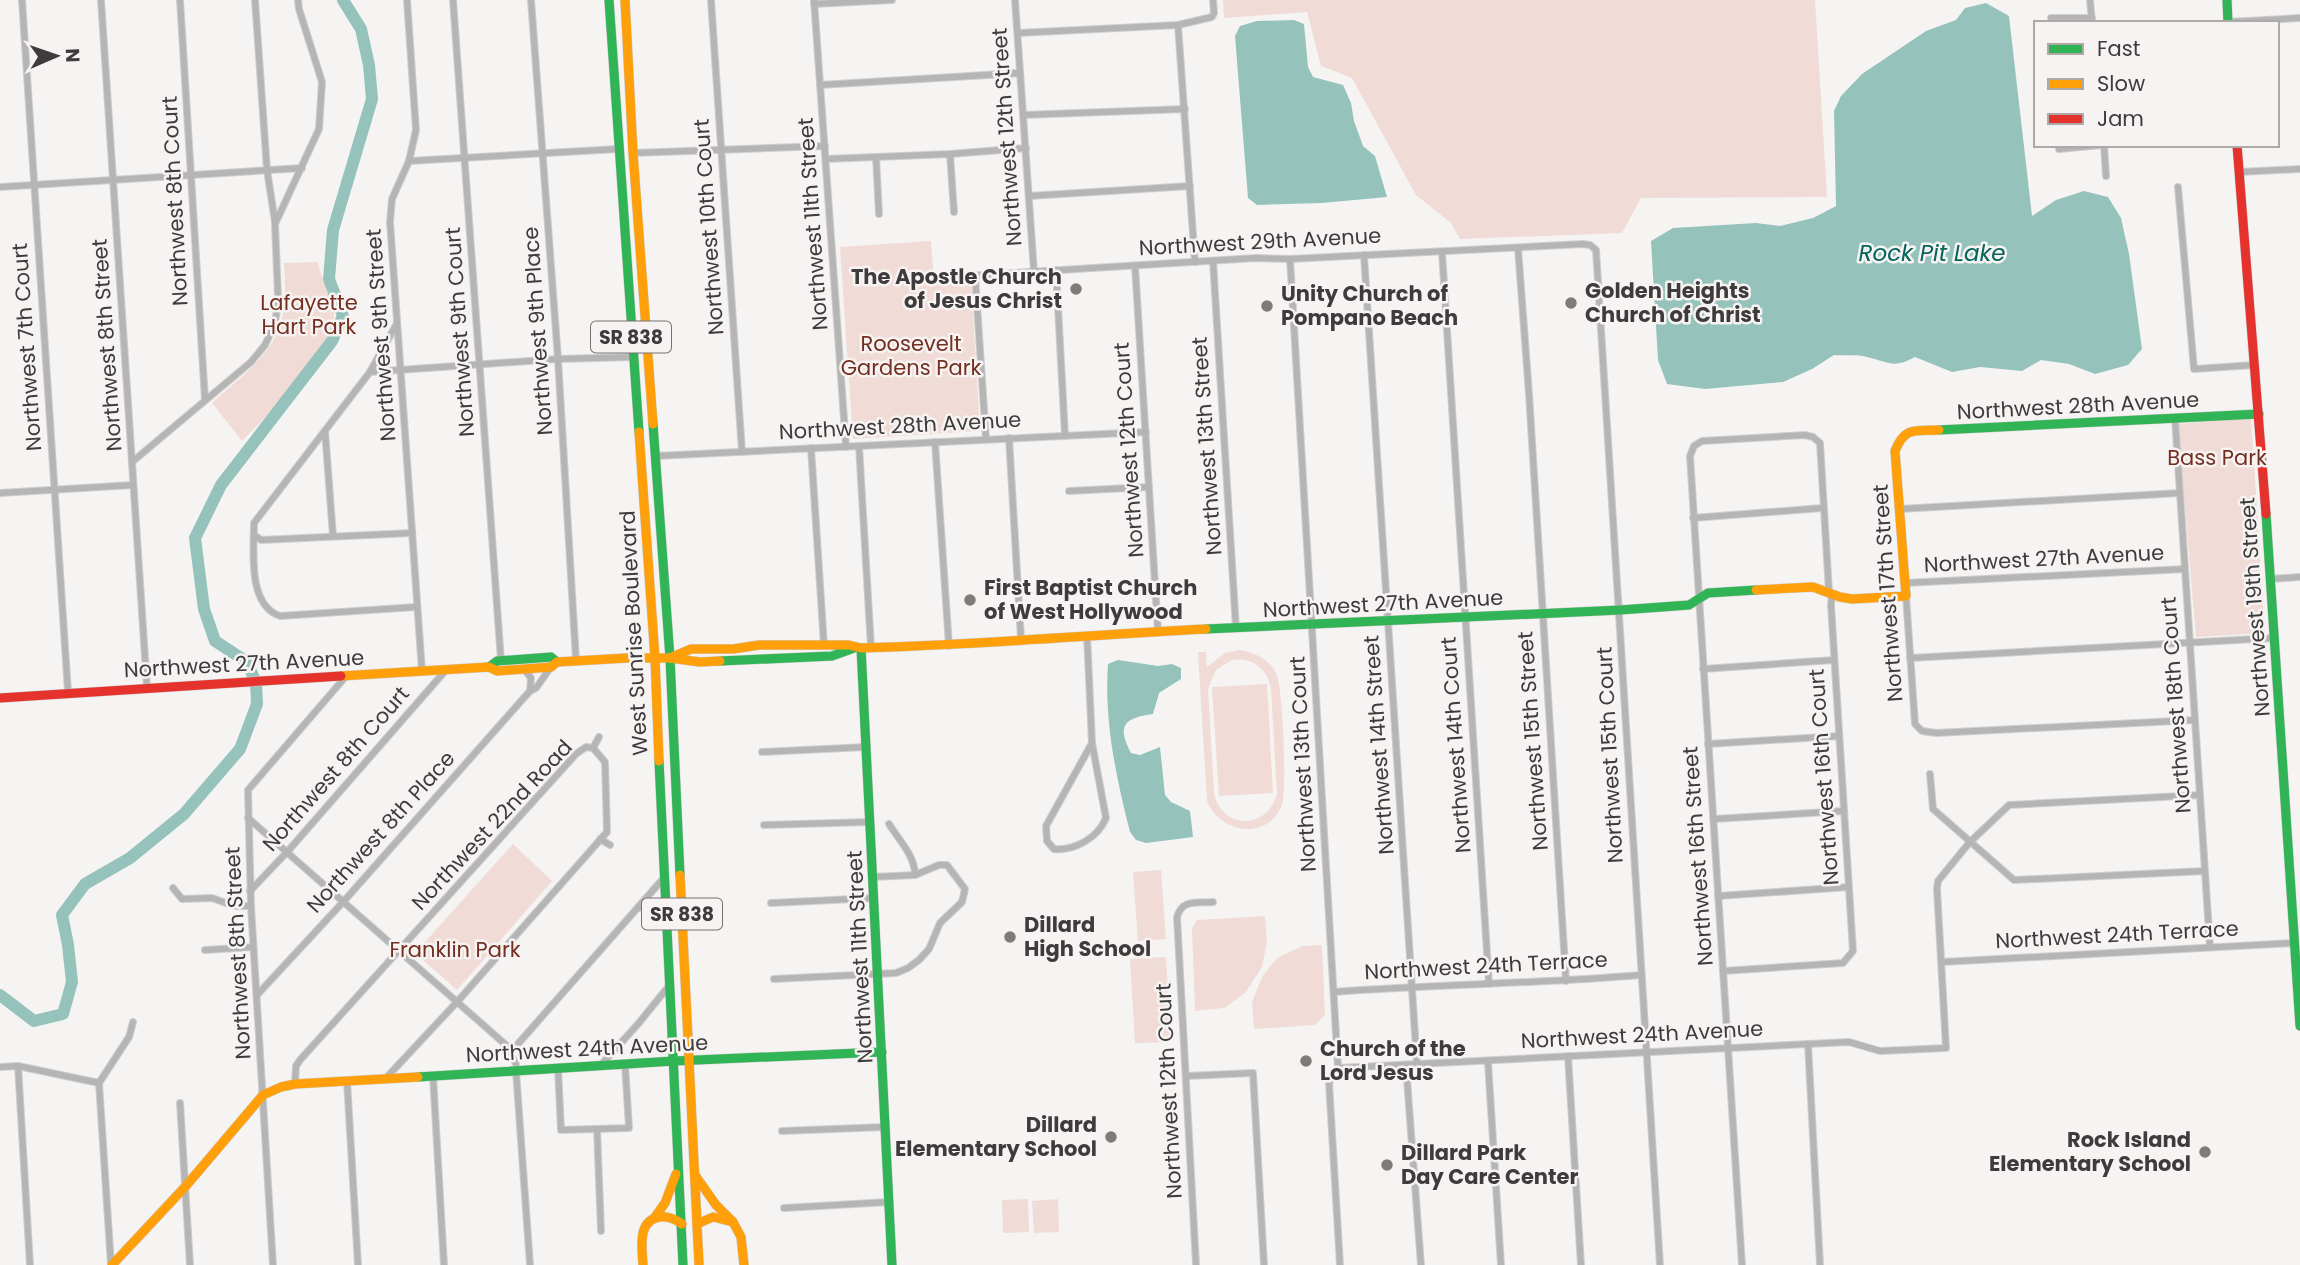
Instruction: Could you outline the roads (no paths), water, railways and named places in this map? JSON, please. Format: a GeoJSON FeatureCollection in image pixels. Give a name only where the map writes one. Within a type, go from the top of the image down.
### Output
{"type":"FeatureCollection","features":[{"type":"Feature","properties":{"kind":"street","name":"Northwest 7th Court"},"geometry":{"type":"LineString","coordinates":[[22,0],[68,692]]}},
{"type":"Feature","properties":{"kind":"street","name":"Northwest 8th Street"},"geometry":{"type":"LineString","coordinates":[[101,0],[146,687]]}},
{"type":"Feature","properties":{"kind":"street","name":"Northwest 8th Court"},"geometry":{"type":"LineString","coordinates":[[180,0],[205,400]]}},
{"type":"Feature","properties":{"kind":"street"},"geometry":{"type":"LineString","coordinates":[[132,462],[251,362],[265,345],[274,326],[278,297],[275,224],[267,170],[255,0]]}},
{"type":"Feature","properties":{"kind":"street"},"geometry":{"type":"LineString","coordinates":[[275,224],[319,129],[322,82],[298,0]]}},
{"type":"Feature","properties":{"kind":"street","name":"Northwest 9th Street"},"geometry":{"type":"LineString","coordinates":[[407,0],[416,130],[409,161],[392,200],[391,211],[422,671]]}},
{"type":"Feature","properties":{"kind":"street","name":"Northwest 9th Court"},"geometry":{"type":"LineString","coordinates":[[453,0],[501,660]]}},
{"type":"Feature","properties":{"kind":"street","name":"Northwest 9th Place"},"geometry":{"type":"LineString","coordinates":[[531,0],[558,359],[576,660]]}},
{"type":"Feature","properties":{"kind":"street","name":"West Sunrise Boulevard"},"geometry":{"type":"LineString","coordinates":[[609,0],[655,658],[682,1265]]}},
{"type":"Feature","properties":{"kind":"street","name":"West Sunrise Boulevard"},"geometry":{"type":"LineString","coordinates":[[625,0],[634,169],[670,658],[699,1265]]}},
{"type":"Feature","properties":{"kind":"street","name":"Northwest 10th Court"},"geometry":{"type":"LineString","coordinates":[[711,0],[742,452]]}},
{"type":"Feature","properties":{"kind":"street"},"geometry":{"type":"LineString","coordinates":[[814,2],[892,0]]}},
{"type":"Feature","properties":{"kind":"street","name":"Northwest 12th Street"},"geometry":{"type":"LineString","coordinates":[[1016,0],[1034,272]]}},
{"type":"Feature","properties":{"kind":"street"},"geometry":{"type":"LineString","coordinates":[[1018,33],[1178,25],[1212,17],[1213,0]]}},
{"type":"Feature","properties":{"kind":"street"},"geometry":{"type":"LineString","coordinates":[[2052,18],[2092,21],[2090,0]]}},
{"type":"Feature","properties":{"kind":"street"},"geometry":{"type":"LineString","coordinates":[[2227,0],[2228,21]]}},
{"type":"Feature","properties":{"kind":"street","name":"Northwest 11th Street"},"geometry":{"type":"LineString","coordinates":[[814,2],[846,447]]}},
{"type":"Feature","properties":{"kind":"street"},"geometry":{"type":"LineString","coordinates":[[2246,21],[2300,18]]}},
{"type":"Feature","properties":{"kind":"street"},"geometry":{"type":"LineString","coordinates":[[1178,25],[1195,262]]}},
{"type":"Feature","properties":{"kind":"street"},"geometry":{"type":"LineString","coordinates":[[820,85],[1020,73]]}},
{"type":"Feature","properties":{"kind":"street"},"geometry":{"type":"LineString","coordinates":[[1023,115],[1185,109]]}},
{"type":"Feature","properties":{"kind":"street"},"geometry":{"type":"LineString","coordinates":[[617,128],[624,146],[633,153],[825,146]]}},
{"type":"Feature","properties":{"kind":"street"},"geometry":{"type":"LineString","coordinates":[[2059,149],[2081,147]]}},
{"type":"Feature","properties":{"kind":"street"},"geometry":{"type":"LineString","coordinates":[[2103,147],[2106,176]]}},
{"type":"Feature","properties":{"kind":"street","name":"Northwest 19th Street"},"geometry":{"type":"LineString","coordinates":[[2237,147],[2271,579],[2300,1026]]}},
{"type":"Feature","properties":{"kind":"street"},"geometry":{"type":"LineString","coordinates":[[826,159],[1026,148]]}},
{"type":"Feature","properties":{"kind":"street"},"geometry":{"type":"LineString","coordinates":[[409,161],[618,149],[625,153],[634,169]]}},
{"type":"Feature","properties":{"kind":"street"},"geometry":{"type":"LineString","coordinates":[[950,154],[954,212]]}},
{"type":"Feature","properties":{"kind":"street"},"geometry":{"type":"LineString","coordinates":[[876,157],[879,214]]}},
{"type":"Feature","properties":{"kind":"street"},"geometry":{"type":"LineString","coordinates":[[0,187],[302,168]]}},
{"type":"Feature","properties":{"kind":"street"},"geometry":{"type":"LineString","coordinates":[[2239,172],[2300,169]]}},
{"type":"Feature","properties":{"kind":"street"},"geometry":{"type":"LineString","coordinates":[[1029,195],[1190,186]]}},
{"type":"Feature","properties":{"kind":"street"},"geometry":{"type":"LineString","coordinates":[[2178,187],[2194,369],[2254,365]]}},
{"type":"Feature","properties":{"kind":"street","name":"Northwest 29th Avenue"},"geometry":{"type":"LineString","coordinates":[[933,278],[1256,258],[1290,259],[1590,245]]}},
{"type":"Feature","properties":{"kind":"street","name":"Northwest 15th Court"},"geometry":{"type":"LineString","coordinates":[[1590,245],[1596,250],[1598,259],[1640,975],[1660,1265]]}},
{"type":"Feature","properties":{"kind":"street","name":"Northwest 15th Street"},"geometry":{"type":"LineString","coordinates":[[1518,248],[1530,394],[1566,981]]}},
{"type":"Feature","properties":{"kind":"street","name":"Northwest 14th Court"},"geometry":{"type":"LineString","coordinates":[[1442,252],[1489,985]]}},
{"type":"Feature","properties":{"kind":"street","name":"Northwest 14th Street"},"geometry":{"type":"LineString","coordinates":[[1364,255],[1417,1065]]}},
{"type":"Feature","properties":{"kind":"street","name":"Northwest 13th Court"},"geometry":{"type":"LineString","coordinates":[[1290,259],[1339,1068],[1329,1083],[1340,1265]]}},
{"type":"Feature","properties":{"kind":"street","name":"Northwest 13th Street"},"geometry":{"type":"LineString","coordinates":[[1213,261],[1236,628]]}},
{"type":"Feature","properties":{"kind":"street","name":"Northwest 12th Court"},"geometry":{"type":"LineString","coordinates":[[1135,266],[1158,632]]}},
{"type":"Feature","properties":{"kind":"street"},"geometry":{"type":"LineString","coordinates":[[1056,271],[1065,436]]}},
{"type":"Feature","properties":{"kind":"street"},"geometry":{"type":"LineString","coordinates":[[975,275],[986,439]]}},
{"type":"Feature","properties":{"kind":"street"},"geometry":{"type":"LineString","coordinates":[[397,323],[370,372],[254,523],[254,580],[266,608],[280,615],[416,607]]}},
{"type":"Feature","properties":{"kind":"street"},"geometry":{"type":"LineString","coordinates":[[370,372],[558,359],[632,357]]}},
{"type":"Feature","properties":{"kind":"street"},"geometry":{"type":"LineString","coordinates":[[634,378],[642,392],[646,441],[656,456]]}},
{"type":"Feature","properties":{"kind":"street","name":"Northwest 28th Avenue"},"geometry":{"type":"LineString","coordinates":[[1901,436],[1910,431],[2259,414]]}},
{"type":"Feature","properties":{"kind":"street","name":"Northwest 18th Court"},"geometry":{"type":"LineString","coordinates":[[2175,418],[2210,947]]}},
{"type":"Feature","properties":{"kind":"street"},"geometry":{"type":"LineString","coordinates":[[326,431],[333,536]]}},
{"type":"Feature","properties":{"kind":"street","name":"Northwest 28th Avenue"},"geometry":{"type":"LineString","coordinates":[[656,456],[1146,432]]}},
{"type":"Feature","properties":{"kind":"street","name":"Northwest 16th Street"},"geometry":{"type":"LineString","coordinates":[[1742,1265],[1690,456],[1694,446],[1702,442],[1805,435],[1813,437]]}},
{"type":"Feature","properties":{"kind":"street","name":"Northwest 17th Street"},"geometry":{"type":"LineString","coordinates":[[1901,436],[1895,451],[1915,724],[1922,731],[1936,733],[2196,720]]}},
{"type":"Feature","properties":{"kind":"street","name":"Northwest 16th Court"},"geometry":{"type":"LineString","coordinates":[[1723,971],[1843,963],[1853,951],[1831,593],[1822,508],[1820,443],[1813,437]]}},
{"type":"Feature","properties":{"kind":"street"},"geometry":{"type":"LineString","coordinates":[[1009,438],[1021,639]]}},
{"type":"Feature","properties":{"kind":"street"},"geometry":{"type":"LineString","coordinates":[[934,442],[949,646]]}},
{"type":"Feature","properties":{"kind":"street","name":"Northwest 11th Street"},"geometry":{"type":"LineString","coordinates":[[859,446],[866,747],[892,1265]]}},
{"type":"Feature","properties":{"kind":"street"},"geometry":{"type":"LineString","coordinates":[[810,448],[824,645]]}},
{"type":"Feature","properties":{"kind":"street"},"geometry":{"type":"LineString","coordinates":[[0,493],[133,485]]}},
{"type":"Feature","properties":{"kind":"street"},"geometry":{"type":"LineString","coordinates":[[1069,491],[1149,487]]}},
{"type":"Feature","properties":{"kind":"street"},"geometry":{"type":"LineString","coordinates":[[1900,509],[2179,493]]}},
{"type":"Feature","properties":{"kind":"street"},"geometry":{"type":"LineString","coordinates":[[1693,518],[1822,508]]}},
{"type":"Feature","properties":{"kind":"street"},"geometry":{"type":"LineString","coordinates":[[254,535],[261,540],[412,533]]}},
{"type":"Feature","properties":{"kind":"street","name":"Northwest 27th Avenue"},"geometry":{"type":"LineString","coordinates":[[1905,583],[2185,569]]}},
{"type":"Feature","properties":{"kind":"street"},"geometry":{"type":"LineString","coordinates":[[2271,579],[2300,577]]}},
{"type":"Feature","properties":{"kind":"street","name":"Northwest 27th Avenue"},"geometry":{"type":"LineString","coordinates":[[0,698],[489,667],[497,671],[576,660],[670,658],[681,662],[700,662],[832,656],[863,648],[949,646],[1087,635],[1620,610],[1689,605],[1715,592],[1813,587],[1824,588],[1845,599],[1906,596]]}},
{"type":"Feature","properties":{"kind":"street"},"geometry":{"type":"LineString","coordinates":[[1087,635],[1092,743],[1106,818],[1102,828],[1082,843],[1065,850],[1054,849],[1047,841],[1046,827],[1092,743]]}},
{"type":"Feature","properties":{"kind":"street"},"geometry":{"type":"LineString","coordinates":[[1910,658],[2274,638]]}},
{"type":"Feature","properties":{"kind":"street","name":"Northwest 27th Avenue"},"geometry":{"type":"LineString","coordinates":[[670,658],[691,649],[733,649],[759,645],[849,645],[863,648]]}},
{"type":"Feature","properties":{"kind":"street","name":"Northwest 27th Avenue"},"geometry":{"type":"LineString","coordinates":[[489,667],[501,660],[551,657],[554,664]]}},
{"type":"Feature","properties":{"kind":"street"},"geometry":{"type":"LineString","coordinates":[[1703,669],[1834,660]]}},
{"type":"Feature","properties":{"kind":"street","name":"Northwest 8th Place"},"geometry":{"type":"LineString","coordinates":[[257,995],[530,691],[542,681],[554,664]]}},
{"type":"Feature","properties":{"kind":"street"},"geometry":{"type":"LineString","coordinates":[[524,669],[531,678],[530,691]]}},
{"type":"Feature","properties":{"kind":"street","name":"Northwest 8th Court"},"geometry":{"type":"LineString","coordinates":[[250,891],[446,670]]}},
{"type":"Feature","properties":{"kind":"street","name":"Northwest 8th Street"},"geometry":{"type":"LineString","coordinates":[[273,1265],[250,891],[248,790],[346,675]]}},
{"type":"Feature","properties":{"kind":"street"},"geometry":{"type":"LineString","coordinates":[[1708,744],[1839,736]]}},
{"type":"Feature","properties":{"kind":"street"},"geometry":{"type":"LineString","coordinates":[[386,1078],[607,832],[605,762],[593,748],[599,737]]}},
{"type":"Feature","properties":{"kind":"street","name":"Northwest 22nd Road"},"geometry":{"type":"LineString","coordinates":[[295,1084],[296,1066],[300,1060],[576,754],[586,747],[593,748]]}},
{"type":"Feature","properties":{"kind":"street"},"geometry":{"type":"LineString","coordinates":[[762,752],[866,747]]}},
{"type":"Feature","properties":{"kind":"street"},"geometry":{"type":"LineString","coordinates":[[1930,774],[1933,809],[2014,880],[2205,871]]}},
{"type":"Feature","properties":{"kind":"street"},"geometry":{"type":"LineString","coordinates":[[1942,962],[1938,881],[1969,843],[2009,806],[2200,795]]}},
{"type":"Feature","properties":{"kind":"street"},"geometry":{"type":"LineString","coordinates":[[1714,819],[1843,811]]}},
{"type":"Feature","properties":{"kind":"street"},"geometry":{"type":"LineString","coordinates":[[248,818],[457,1002],[511,1046],[516,1067],[530,1265]]}},
{"type":"Feature","properties":{"kind":"street"},"geometry":{"type":"LineString","coordinates":[[764,825],[870,822]]}},
{"type":"Feature","properties":{"kind":"street"},"geometry":{"type":"LineString","coordinates":[[889,824],[910,856],[915,866],[915,875]]}},
{"type":"Feature","properties":{"kind":"street"},"geometry":{"type":"LineString","coordinates":[[600,839],[610,845]]}},
{"type":"Feature","properties":{"kind":"street"},"geometry":{"type":"LineString","coordinates":[[774,979],[896,973],[908,968],[929,948],[940,923],[960,905],[964,897],[965,889],[947,865],[939,865],[915,875],[873,877]]}},
{"type":"Feature","properties":{"kind":"street"},"geometry":{"type":"LineString","coordinates":[[511,1046],[663,878]]}},
{"type":"Feature","properties":{"kind":"street"},"geometry":{"type":"LineString","coordinates":[[1718,896],[1849,887]]}},
{"type":"Feature","properties":{"kind":"street"},"geometry":{"type":"LineString","coordinates":[[173,888],[182,899],[212,898],[234,905],[251,906]]}},
{"type":"Feature","properties":{"kind":"street"},"geometry":{"type":"LineString","coordinates":[[771,903],[874,898]]}},
{"type":"Feature","properties":{"kind":"street","name":"Northwest 12th Court"},"geometry":{"type":"LineString","coordinates":[[1196,1265],[1177,917],[1180,908],[1186,903],[1213,902]]}},
{"type":"Feature","properties":{"kind":"street"},"geometry":{"type":"LineString","coordinates":[[638,908],[647,906],[661,908],[666,912]]}},
{"type":"Feature","properties":{"kind":"street","name":"Northwest 24th Terrace"},"geometry":{"type":"LineString","coordinates":[[1942,962],[2294,943]]}},
{"type":"Feature","properties":{"kind":"street"},"geometry":{"type":"LineString","coordinates":[[205,950],[253,947]]}},
{"type":"Feature","properties":{"kind":"street","name":"Northwest 24th Avenue"},"geometry":{"type":"LineString","coordinates":[[1339,1068],[1849,1042],[1880,1051],[1946,1048],[1942,962]]}},
{"type":"Feature","properties":{"kind":"street","name":"Northwest 24th Terrace"},"geometry":{"type":"LineString","coordinates":[[1334,992],[1640,975]]}},
{"type":"Feature","properties":{"kind":"street"},"geometry":{"type":"LineString","coordinates":[[600,1066],[669,985]]}},
{"type":"Feature","properties":{"kind":"street"},"geometry":{"type":"LineString","coordinates":[[111,1265],[99,1083],[129,1037],[133,1022]]}},
{"type":"Feature","properties":{"kind":"street"},"geometry":{"type":"LineString","coordinates":[[1808,1044],[1820,1265]]}},
{"type":"Feature","properties":{"kind":"street"},"geometry":{"type":"LineString","coordinates":[[511,1046],[516,1067]]}},
{"type":"Feature","properties":{"kind":"street","name":"Northwest 24th Avenue"},"geometry":{"type":"LineString","coordinates":[[295,1084],[433,1076],[516,1067],[558,1068],[882,1052]]}},
{"type":"Feature","properties":{"kind":"street"},"geometry":{"type":"LineString","coordinates":[[1568,1056],[1581,1265]]}},
{"type":"Feature","properties":{"kind":"street"},"geometry":{"type":"LineString","coordinates":[[1488,1062],[1501,1265]]}},
{"type":"Feature","properties":{"kind":"street"},"geometry":{"type":"LineString","coordinates":[[558,1068],[561,1130],[629,1128],[625,1064]]}},
{"type":"Feature","properties":{"kind":"street"},"geometry":{"type":"LineString","coordinates":[[0,1067],[18,1066],[99,1083]]}},
{"type":"Feature","properties":{"kind":"street"},"geometry":{"type":"LineString","coordinates":[[18,1066],[30,1265]]}},
{"type":"Feature","properties":{"kind":"street"},"geometry":{"type":"LineString","coordinates":[[1406,1066],[1421,1265]]}},
{"type":"Feature","properties":{"kind":"street"},"geometry":{"type":"LineString","coordinates":[[1187,1076],[1253,1073],[1264,1265]]}},
{"type":"Feature","properties":{"kind":"street"},"geometry":{"type":"LineString","coordinates":[[433,1076],[444,1265]]}},
{"type":"Feature","properties":{"kind":"street"},"geometry":{"type":"LineString","coordinates":[[347,1080],[358,1265]]}},
{"type":"Feature","properties":{"kind":"street"},"geometry":{"type":"LineString","coordinates":[[111,1265],[185,1187],[263,1095],[295,1084]]}},
{"type":"Feature","properties":{"kind":"street"},"geometry":{"type":"LineString","coordinates":[[180,1103],[190,1265]]}},
{"type":"Feature","properties":{"kind":"street"},"geometry":{"type":"LineString","coordinates":[[782,1131],[885,1127]]}},
{"type":"Feature","properties":{"kind":"street"},"geometry":{"type":"LineString","coordinates":[[597,1129],[601,1231]]}},
{"type":"Feature","properties":{"kind":"street"},"geometry":{"type":"LineString","coordinates":[[643,1265],[645,1225],[655,1217],[670,1194],[679,1165]]}},
{"type":"Feature","properties":{"kind":"street"},"geometry":{"type":"LineString","coordinates":[[695,1173],[707,1193],[733,1222],[741,1237],[744,1265]]}},
{"type":"Feature","properties":{"kind":"street"},"geometry":{"type":"LineString","coordinates":[[784,1208],[889,1202]]}},
{"type":"Feature","properties":{"kind":"street"},"geometry":{"type":"LineString","coordinates":[[655,1217],[668,1216],[682,1224]]}},
{"type":"Feature","properties":{"kind":"street"},"geometry":{"type":"LineString","coordinates":[[697,1224],[713,1217],[733,1222]]}},
{"type":"Feature","properties":{"kind":"water","name":"Rock Pit Lake"},"geometry":{"type":"Polygon","coordinates":[[[1986,3],[2009,16],[2032,216],[2056,200],[2084,191],[2108,197],[2121,218],[2129,254],[2142,349],[2128,365],[2095,374],[2069,364],[2041,360],[2022,371],[1980,367],[1952,372],[1915,357],[1896,364],[1863,356],[1834,355],[1783,382],[1705,389],[1667,384],[1658,360],[1651,241],[1673,228],[1756,223],[1780,226],[1813,218],[1836,206],[1834,111],[1841,96],[1862,74],[1926,31],[1956,20],[1965,8],[1986,3]]]}},
{"type":"Feature","properties":{"kind":"water"},"geometry":{"type":"Polygon","coordinates":[[[1294,20],[1304,24],[1308,67],[1313,77],[1343,85],[1363,146],[1375,156],[1387,197],[1257,205],[1248,198],[1235,36],[1240,26],[1257,21],[1294,20]]]}},
{"type":"Feature","properties":{"kind":"water"},"geometry":{"type":"Polygon","coordinates":[[[1118,660],[1158,666],[1172,664],[1181,668],[1181,679],[1159,693],[1153,714],[1136,718],[1126,724],[1124,736],[1131,753],[1140,755],[1160,747],[1165,795],[1171,802],[1190,811],[1193,837],[1146,843],[1136,840],[1130,832],[1116,770],[1108,707],[1108,664],[1118,660]]]}},
{"type":"Feature","properties":{"kind":"waterway"},"geometry":{"type":"LineString","coordinates":[[0,995],[34,1021],[63,1014],[72,982],[62,915],[85,884],[130,858],[184,814],[240,749],[257,704],[256,683],[247,662],[215,641],[204,609],[195,538],[221,485],[332,341],[343,316],[329,279],[333,230],[372,99],[369,65],[361,29],[343,0]]}},
{"type":"Feature","properties":{"kind":"place","name":"The Apostle Church of Jesus Christ"},"geometry":{"type":"Point","coordinates":[1076,289]}},
{"type":"Feature","properties":{"kind":"place","name":"Golden Heights Church of Christ"},"geometry":{"type":"Point","coordinates":[1571,303]}},
{"type":"Feature","properties":{"kind":"place","name":"Unity Church of Pompano Beach"},"geometry":{"type":"Point","coordinates":[1267,306]}},
{"type":"Feature","properties":{"kind":"place","name":"First Baptist Church of West Hollywood"},"geometry":{"type":"Point","coordinates":[970,600]}},
{"type":"Feature","properties":{"kind":"place","name":"Dillard High School"},"geometry":{"type":"Point","coordinates":[1010,937]}},
{"type":"Feature","properties":{"kind":"place","name":"Church of the Lord Jesus"},"geometry":{"type":"Point","coordinates":[1306,1061]}},
{"type":"Feature","properties":{"kind":"place","name":"Dillard Elementary School"},"geometry":{"type":"Point","coordinates":[1111,1137]}},
{"type":"Feature","properties":{"kind":"place","name":"Rock Island Elementary School"},"geometry":{"type":"Point","coordinates":[2205,1152]}},
{"type":"Feature","properties":{"kind":"place","name":"Dillard Park Day Care Center"},"geometry":{"type":"Point","coordinates":[1387,1165]}},
{"type":"Feature","properties":{"kind":"park label","name":"Lafayette Hart Park"},"geometry":{"type":"Point","coordinates":[309,315]}},
{"type":"Feature","properties":{"kind":"park label","name":"Roosevelt Gardens Park"},"geometry":{"type":"Point","coordinates":[911,356]}},
{"type":"Feature","properties":{"kind":"park label","name":"Bass Park"},"geometry":{"type":"Point","coordinates":[2217,458]}},
{"type":"Feature","properties":{"kind":"park label","name":"Franklin Park"},"geometry":{"type":"Point","coordinates":[455,950]}}]}
